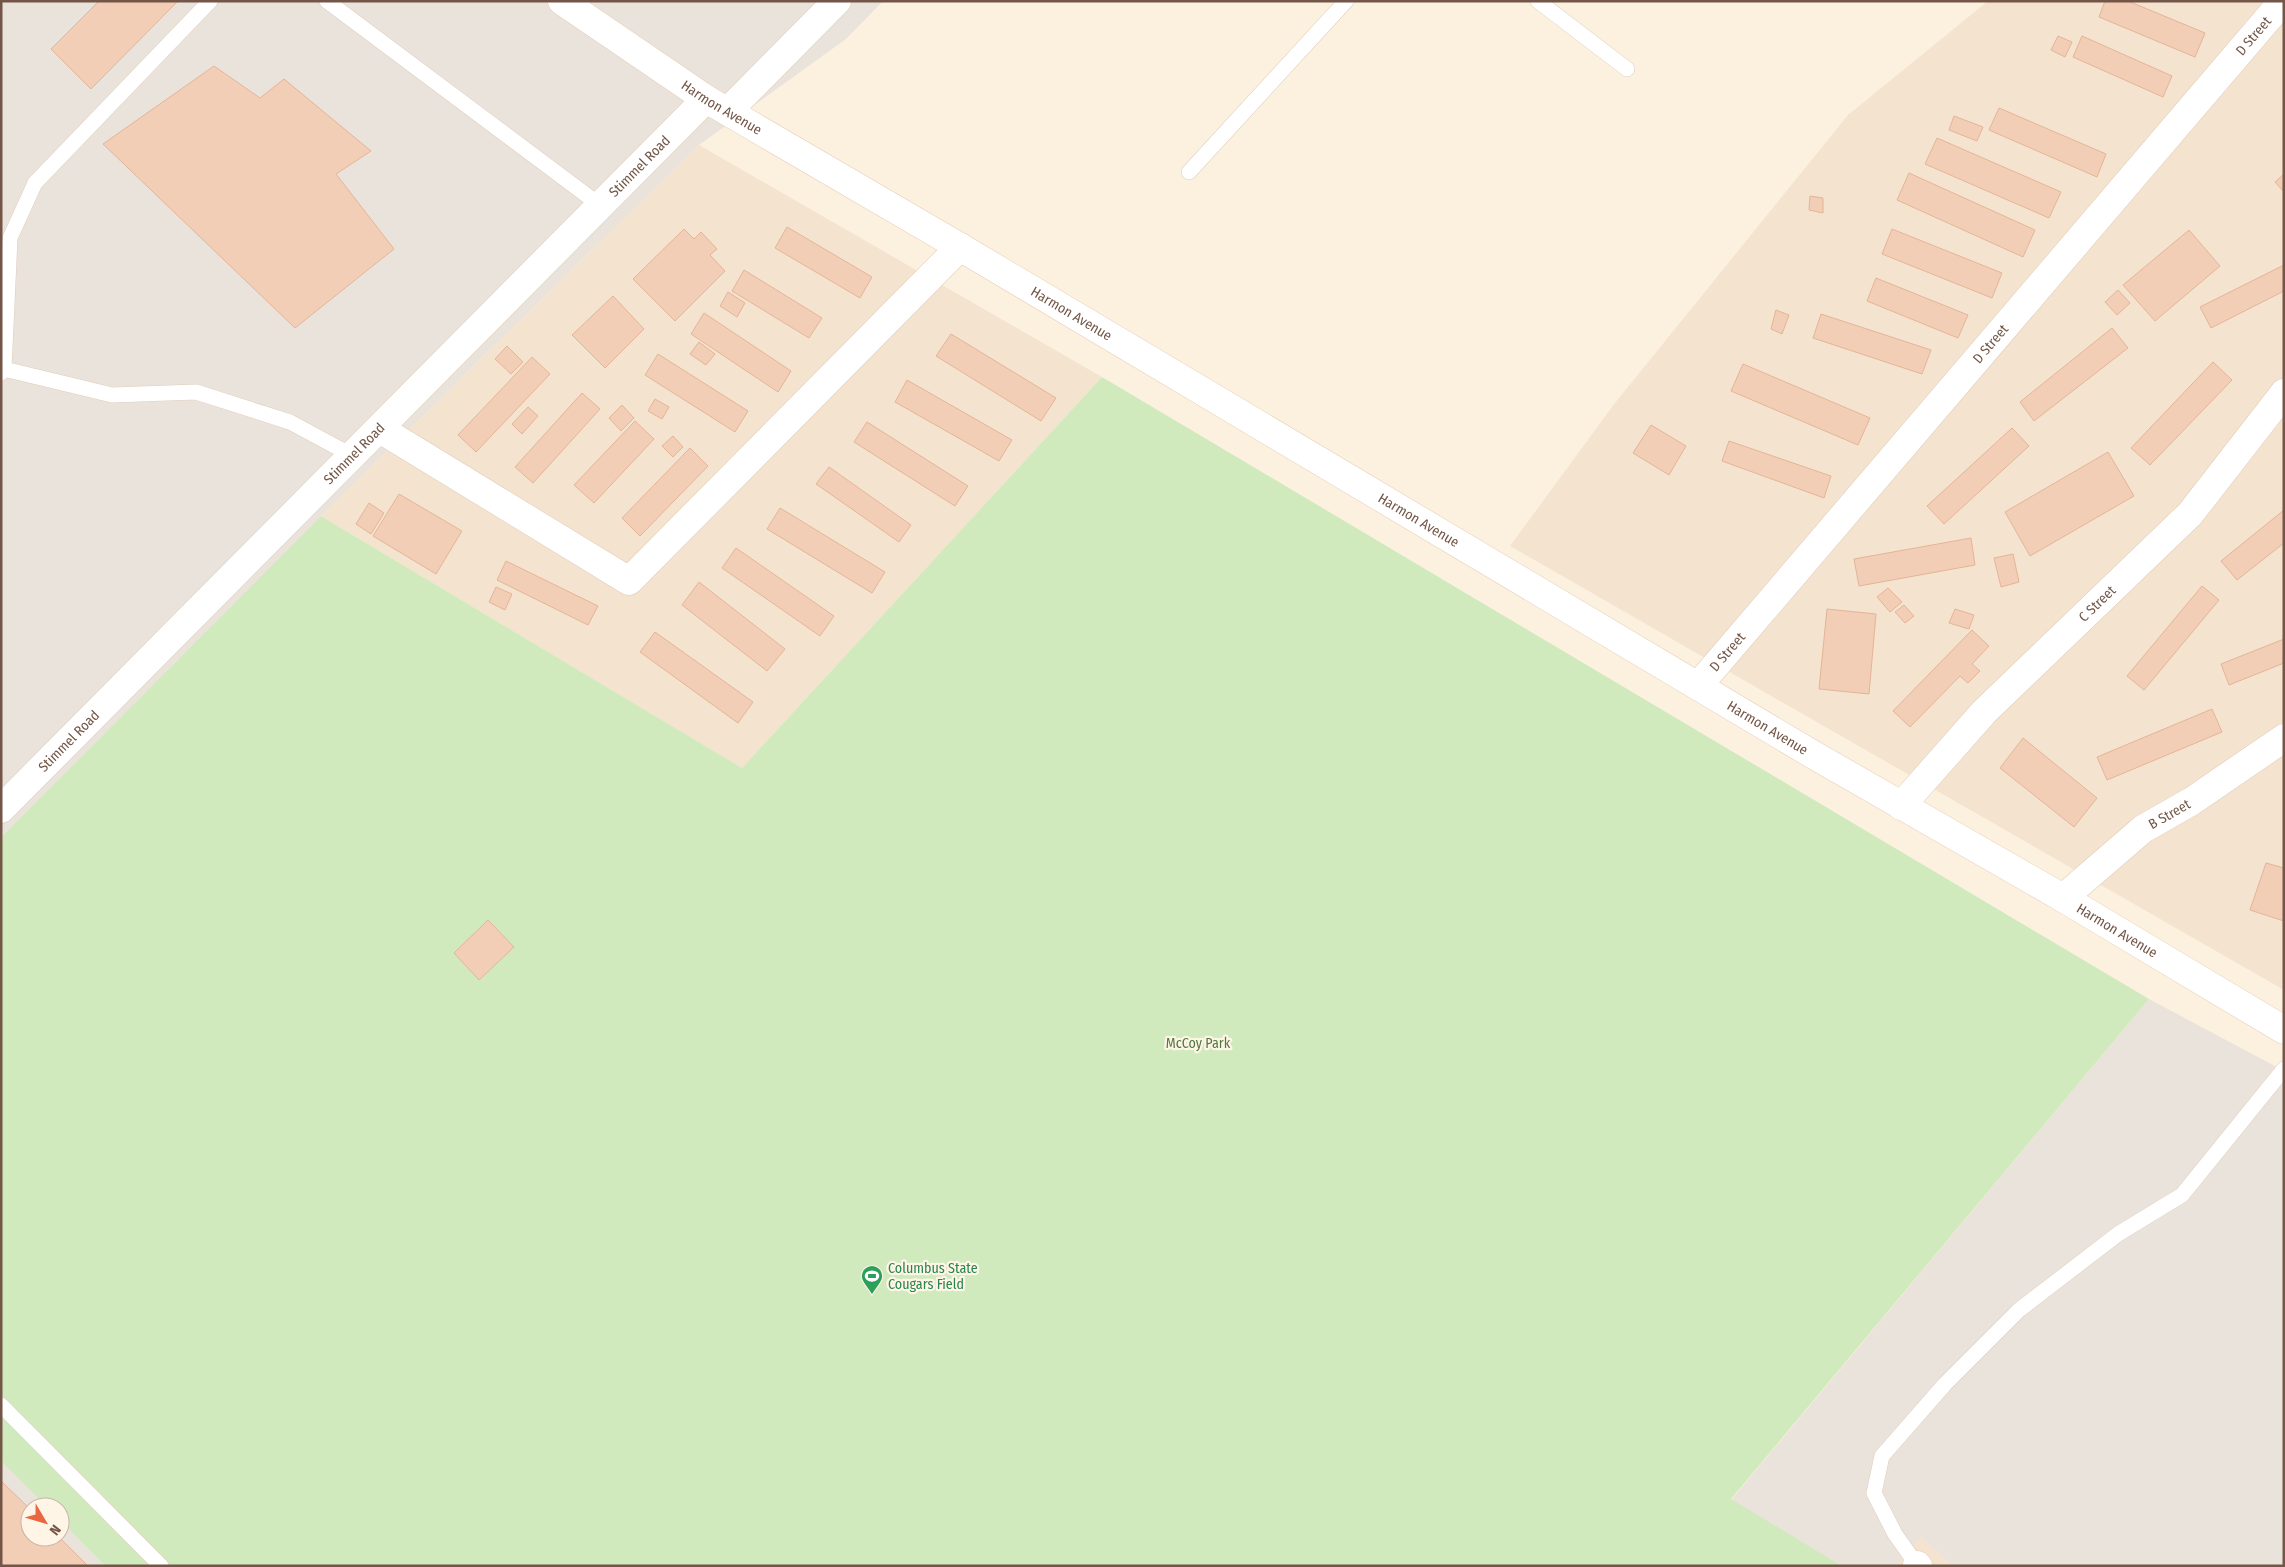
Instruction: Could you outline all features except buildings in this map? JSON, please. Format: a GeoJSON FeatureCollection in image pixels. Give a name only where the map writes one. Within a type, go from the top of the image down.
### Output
{"type":"FeatureCollection","features":[{"type":"Feature","properties":{"kind":"street","name":"Harmon Avenue"},"geometry":{"type":"LineString","coordinates":[[562,1],[718,104],[1698,686],[2063,898],[2284,1030]]}},
{"type":"Feature","properties":{"kind":"street","name":"Stimmel Road"},"geometry":{"type":"LineString","coordinates":[[1,809],[601,206],[838,1]]}},
{"type":"Feature","properties":{"kind":"street","name":"D Street"},"geometry":{"type":"LineString","coordinates":[[1698,686],[2284,1]]}},
{"type":"Feature","properties":{"kind":"street"},"geometry":{"type":"LineString","coordinates":[[380,429],[629,581],[960,247]]}},
{"type":"Feature","properties":{"kind":"street","name":"C Street"},"geometry":{"type":"LineString","coordinates":[[1902,806],[1984,712],[2190,514],[2284,394]]}},
{"type":"Feature","properties":{"kind":"street","name":"B Street"},"geometry":{"type":"LineString","coordinates":[[2063,898],[2143,829],[2192,801],[2284,738]]}},
{"type":"Feature","properties":{"kind":"lane"},"geometry":{"type":"LineString","coordinates":[[210,1],[35,184],[10,238],[2,371],[112,395],[196,392],[290,422],[353,456]]}},
{"type":"Feature","properties":{"kind":"lane"},"geometry":{"type":"LineString","coordinates":[[327,1],[601,206]]}},
{"type":"Feature","properties":{"kind":"lane"},"geometry":{"type":"LineString","coordinates":[[1189,172],[1346,1]]}},
{"type":"Feature","properties":{"kind":"lane"},"geometry":{"type":"LineString","coordinates":[[1538,1],[1627,69]]}},
{"type":"Feature","properties":{"kind":"lane"},"geometry":{"type":"LineString","coordinates":[[1918,1565],[1895,1534],[1874,1493],[1882,1456],[1945,1384],[2019,1310],[2118,1234],[2182,1195],[2284,1069]]}},
{"type":"Feature","properties":{"kind":"lane"},"geometry":{"type":"LineString","coordinates":[[1,1405],[161,1566]]}},
{"type":"Feature","properties":{"kind":"shaded area"},"geometry":{"type":"Polygon","coordinates":[[[1,1],[883,1],[846,39],[699,145],[321,516],[1,837],[1,1]]]}},
{"type":"Feature","properties":{"kind":"shaded area"},"geometry":{"type":"Polygon","coordinates":[[[1988,1],[2284,1],[2284,990],[1510,546],[1615,403],[1848,115],[1988,1]]]}},
{"type":"Feature","properties":{"kind":"shaded area"},"geometry":{"type":"Polygon","coordinates":[[[699,145],[1102,377],[742,768],[321,516],[699,145]]]}},
{"type":"Feature","properties":{"kind":"shaded area"},"geometry":{"type":"Polygon","coordinates":[[[2149,999],[2284,1071],[2284,1566],[1953,1566],[1921,1537],[1896,1566],[1842,1566],[1731,1500],[2149,999]]]}},
{"type":"Feature","properties":{"kind":"shaded area"},"geometry":{"type":"Polygon","coordinates":[[[1,1461],[37,1497],[20,1497],[20,1547],[70,1547],[70,1530],[105,1566],[1,1566],[1,1461]]]}},
{"type":"Feature","properties":{"kind":"shaded area"},"geometry":{"type":"Polygon","coordinates":[[[1921,1537],[1953,1566],[1896,1566],[1921,1537]]]}},
{"type":"Feature","properties":{"kind":"green space","name":"McCoy Park"},"geometry":{"type":"Polygon","coordinates":[[[1102,377],[2149,999],[1731,1499],[1842,1566],[105,1566],[70,1530],[70,1497],[37,1497],[1,1461],[1,837],[321,516],[742,768],[1102,377]]]}},
{"type":"Feature","properties":{"kind":"place","name":"Columbus State Cougars Field"},"geometry":{"type":"Point","coordinates":[872,1295]}}]}
